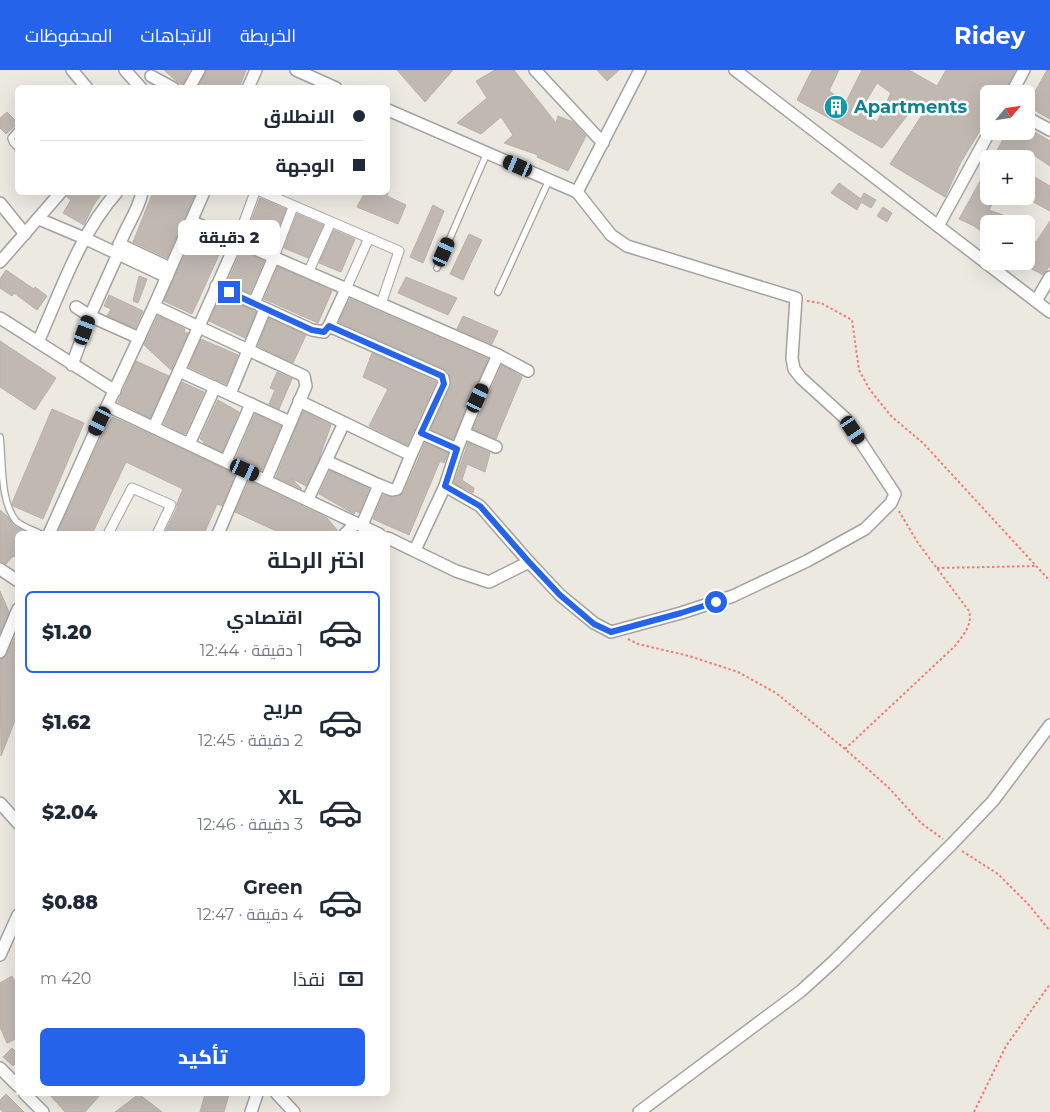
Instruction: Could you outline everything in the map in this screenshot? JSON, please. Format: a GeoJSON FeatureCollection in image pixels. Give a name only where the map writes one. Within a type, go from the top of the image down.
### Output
{"type":"FeatureCollection","features":[{"type":"Feature","properties":{"kind":"street"},"geometry":{"type":"LineString","coordinates":[[72,70],[84,85]]}},
{"type":"Feature","properties":{"kind":"street"},"geometry":{"type":"LineString","coordinates":[[125,70],[138,85]]}},
{"type":"Feature","properties":{"kind":"street"},"geometry":{"type":"LineString","coordinates":[[192,85],[199,70]]}},
{"type":"Feature","properties":{"kind":"street"},"geometry":{"type":"LineString","coordinates":[[249,85],[256,70]]}},
{"type":"Feature","properties":{"kind":"street"},"geometry":{"type":"LineString","coordinates":[[296,70],[329,85]]}},
{"type":"Feature","properties":{"kind":"street"},"geometry":{"type":"LineString","coordinates":[[535,70],[603,143]]}},
{"type":"Feature","properties":{"kind":"street"},"geometry":{"type":"LineString","coordinates":[[577,192],[640,70]]}},
{"type":"Feature","properties":{"kind":"street"},"geometry":{"type":"LineString","coordinates":[[735,70],[1050,312]]}},
{"type":"Feature","properties":{"kind":"street"},"geometry":{"type":"LineString","coordinates":[[1016,85],[1024,70]]}},
{"type":"Feature","properties":{"kind":"street"},"geometry":{"type":"LineString","coordinates":[[144,85],[154,73],[169,85]]}},
{"type":"Feature","properties":{"kind":"street"},"geometry":{"type":"LineString","coordinates":[[390,111],[577,192],[612,235],[627,246],[796,298],[792,358],[794,369],[801,378],[845,418],[895,494],[893,500],[864,529],[807,562],[733,596],[681,613],[611,632],[594,624],[560,595],[480,506],[445,486]]}},
{"type":"Feature","properties":{"kind":"street"},"geometry":{"type":"LineString","coordinates":[[1035,122],[1050,130]]}},
{"type":"Feature","properties":{"kind":"street"},"geometry":{"type":"LineString","coordinates":[[938,226],[985,140]]}},
{"type":"Feature","properties":{"kind":"street"},"geometry":{"type":"LineString","coordinates":[[0,262],[59,195]]}},
{"type":"Feature","properties":{"kind":"street"},"geometry":{"type":"LineString","coordinates":[[38,342],[84,238],[115,195]]}},
{"type":"Feature","properties":{"kind":"street"},"geometry":{"type":"LineString","coordinates":[[72,365],[90,316],[136,212],[141,195]]}},
{"type":"Feature","properties":{"kind":"street"},"geometry":{"type":"LineString","coordinates":[[50,531],[193,222],[203,195]]}},
{"type":"Feature","properties":{"kind":"street"},"geometry":{"type":"LineString","coordinates":[[154,427],[237,241],[254,195]]}},
{"type":"Feature","properties":{"kind":"street"},"geometry":{"type":"LineString","coordinates":[[268,195],[399,251],[381,304]]}},
{"type":"Feature","properties":{"kind":"street"},"geometry":{"type":"LineString","coordinates":[[0,203],[25,234]]}},
{"type":"Feature","properties":{"kind":"street"},"geometry":{"type":"LineString","coordinates":[[254,303],[293,207]]}},
{"type":"Feature","properties":{"kind":"street"},"geometry":{"type":"LineString","coordinates":[[39,219],[84,238],[119,249],[168,273]]}},
{"type":"Feature","properties":{"kind":"street"},"geometry":{"type":"LineString","coordinates":[[193,222],[498,355],[528,371]]}},
{"type":"Feature","properties":{"kind":"street"},"geometry":{"type":"LineString","coordinates":[[308,273],[331,222]]}},
{"type":"Feature","properties":{"kind":"street"},"geometry":{"type":"LineString","coordinates":[[216,286],[312,330],[324,332],[329,326],[369,238]]}},
{"type":"Feature","properties":{"kind":"street"},"geometry":{"type":"LineString","coordinates":[[1036,301],[1050,277]]}},
{"type":"Feature","properties":{"kind":"street"},"geometry":{"type":"LineString","coordinates":[[154,306],[304,376],[306,386],[266,480]]}},
{"type":"Feature","properties":{"kind":"street"},"geometry":{"type":"LineString","coordinates":[[76,308],[139,338]]}},
{"type":"Feature","properties":{"kind":"street"},"geometry":{"type":"LineString","coordinates":[[230,394],[265,309]]}},
{"type":"Feature","properties":{"kind":"street"},"geometry":{"type":"LineString","coordinates":[[0,318],[115,391]]}},
{"type":"Feature","properties":{"kind":"street"},"geometry":{"type":"LineString","coordinates":[[326,461],[392,490],[397,489],[444,384],[442,376],[329,326]]}},
{"type":"Feature","properties":{"kind":"street"},"geometry":{"type":"LineString","coordinates":[[415,550],[445,486],[457,449],[498,355]]}},
{"type":"Feature","properties":{"kind":"street"},"geometry":{"type":"LineString","coordinates":[[179,370],[290,422]]}},
{"type":"Feature","properties":{"kind":"street"},"geometry":{"type":"LineString","coordinates":[[189,444],[215,387]]}},
{"type":"Feature","properties":{"kind":"street"},"geometry":{"type":"LineString","coordinates":[[299,401],[411,455]]}},
{"type":"Feature","properties":{"kind":"street"},"geometry":{"type":"LineString","coordinates":[[226,462],[250,404]]}},
{"type":"Feature","properties":{"kind":"street"},"geometry":{"type":"LineString","coordinates":[[108,406],[374,531]]}},
{"type":"Feature","properties":{"kind":"street"},"geometry":{"type":"LineString","coordinates":[[308,499],[344,424]]}},
{"type":"Feature","properties":{"kind":"street"},"geometry":{"type":"LineString","coordinates":[[421,433],[457,449]]}},
{"type":"Feature","properties":{"kind":"street"},"geometry":{"type":"LineString","coordinates":[[464,433],[496,447]]}},
{"type":"Feature","properties":{"kind":"street"},"geometry":{"type":"LineString","coordinates":[[219,531],[245,470]]}},
{"type":"Feature","properties":{"kind":"street"},"geometry":{"type":"LineString","coordinates":[[349,531],[359,524],[379,484]]}},
{"type":"Feature","properties":{"kind":"street"},"geometry":{"type":"LineString","coordinates":[[110,531],[132,488],[171,505],[159,531]]}},
{"type":"Feature","properties":{"kind":"street"},"geometry":{"type":"LineString","coordinates":[[390,539],[456,571],[489,582],[529,562]]}},
{"type":"Feature","properties":{"kind":"street"},"geometry":{"type":"LineString","coordinates":[[0,569],[15,579]]}},
{"type":"Feature","properties":{"kind":"street"},"geometry":{"type":"LineString","coordinates":[[0,652],[15,616]]}},
{"type":"Feature","properties":{"kind":"street"},"geometry":{"type":"LineString","coordinates":[[638,1112],[801,991],[834,961],[952,845],[993,801],[1050,725]]}},
{"type":"Feature","properties":{"kind":"street"},"geometry":{"type":"LineString","coordinates":[[0,803],[15,820]]}},
{"type":"Feature","properties":{"kind":"street"},"geometry":{"type":"LineString","coordinates":[[0,955],[15,922]]}},
{"type":"Feature","properties":{"kind":"street"},"geometry":{"type":"LineString","coordinates":[[0,1068],[15,1083]]}},
{"type":"Feature","properties":{"kind":"street"},"geometry":{"type":"LineString","coordinates":[[27,1096],[43,1112]]}},
{"type":"Feature","properties":{"kind":"street"},"geometry":{"type":"LineString","coordinates":[[251,1112],[256,1096]]}},
{"type":"Feature","properties":{"kind":"street"},"geometry":{"type":"LineString","coordinates":[[278,1096],[294,1112]]}},
{"type":"Feature","properties":{"kind":"lane"},"geometry":{"type":"LineString","coordinates":[[15,133],[11,138],[15,145]]}},
{"type":"Feature","properties":{"kind":"lane"},"geometry":{"type":"LineString","coordinates":[[437,268],[487,153]]}},
{"type":"Feature","properties":{"kind":"lane"},"geometry":{"type":"LineString","coordinates":[[498,292],[548,180]]}},
{"type":"Feature","properties":{"kind":"lane"},"geometry":{"type":"LineString","coordinates":[[0,437],[0,472],[5,505],[9,514],[17,522],[35,531]]}},
{"type":"Feature","properties":{"kind":"path"},"geometry":{"type":"LineString","coordinates":[[796,298],[821,303],[852,320],[859,370],[870,390],[892,417],[923,443],[1050,581]]}},
{"type":"Feature","properties":{"kind":"path"},"geometry":{"type":"LineString","coordinates":[[845,749],[955,646],[969,625],[968,611],[905,523],[893,500]]}},
{"type":"Feature","properties":{"kind":"path"},"geometry":{"type":"LineString","coordinates":[[937,568],[1037,566]]}},
{"type":"Feature","properties":{"kind":"path"},"geometry":{"type":"LineString","coordinates":[[611,632],[638,644],[689,656],[738,672],[776,693],[888,787],[921,823],[998,874],[1029,905],[1050,931]]}},
{"type":"Feature","properties":{"kind":"path"},"geometry":{"type":"LineString","coordinates":[[974,1112],[1006,1046],[1050,984]]}},
{"type":"Feature","properties":{"kind":"building"},"geometry":{"type":"Polygon","coordinates":[[[164,70],[190,70],[181,85],[164,70]]]}},
{"type":"Feature","properties":{"kind":"building"},"geometry":{"type":"Polygon","coordinates":[[[206,70],[246,70],[240,85],[199,85],[206,70]]]}},
{"type":"Feature","properties":{"kind":"building"},"geometry":{"type":"Polygon","coordinates":[[[397,70],[453,70],[425,102],[397,70]]]}},
{"type":"Feature","properties":{"kind":"building"},"geometry":{"type":"Polygon","coordinates":[[[495,70],[514,70],[556,123],[558,116],[573,122],[586,136],[568,171],[537,157],[538,155],[504,143],[513,135],[501,117],[481,134],[457,123],[487,98],[476,81],[495,70]]]}},
{"type":"Feature","properties":{"kind":"building"},"geometry":{"type":"Polygon","coordinates":[[[597,70],[619,70],[607,81],[597,70]]]}},
{"type":"Feature","properties":{"kind":"building"},"geometry":{"type":"Polygon","coordinates":[[[812,70],[839,70],[829,91],[846,102],[862,70],[909,70],[937,86],[946,70],[1015,70],[1008,85],[980,85],[980,131],[961,162],[945,197],[890,164],[922,115],[913,108],[882,148],[797,100],[812,70]],[[877,83],[860,111],[877,122],[891,93],[877,83]]]}},
{"type":"Feature","properties":{"kind":"building"},"geometry":{"type":"Polygon","coordinates":[[[1047,70],[1050,70],[1050,119],[1035,111],[1035,92],[1047,70]]]}},
{"type":"Feature","properties":{"kind":"building"},"geometry":{"type":"Polygon","coordinates":[[[7,112],[15,120],[15,126],[6,134],[0,128],[0,118],[7,112]]]}},
{"type":"Feature","properties":{"kind":"building"},"geometry":{"type":"Polygon","coordinates":[[[1035,132],[1050,141],[1050,166],[1035,156],[1035,150],[997,150],[1003,140],[1035,140],[1035,132]]]}},
{"type":"Feature","properties":{"kind":"building"},"geometry":{"type":"Polygon","coordinates":[[[1035,177],[1050,186],[1050,211],[1035,203],[1035,177]]]}},
{"type":"Feature","properties":{"kind":"building"},"geometry":{"type":"Polygon","coordinates":[[[980,181],[980,205],[992,205],[989,210],[1003,215],[980,215],[980,230],[959,219],[980,181]]]}},
{"type":"Feature","properties":{"kind":"building"},"geometry":{"type":"Polygon","coordinates":[[[839,183],[861,199],[864,193],[876,200],[871,208],[861,202],[857,210],[831,193],[839,183]]]}},
{"type":"Feature","properties":{"kind":"building"},"geometry":{"type":"Polygon","coordinates":[[[67,195],[101,195],[84,225],[63,213],[71,200],[67,195]]]}},
{"type":"Feature","properties":{"kind":"building"},"geometry":{"type":"Polygon","coordinates":[[[152,195],[195,195],[167,258],[133,242],[152,195]]]}},
{"type":"Feature","properties":{"kind":"building"},"geometry":{"type":"Polygon","coordinates":[[[363,195],[387,195],[406,205],[398,224],[357,207],[363,195]]]}},
{"type":"Feature","properties":{"kind":"building"},"geometry":{"type":"Polygon","coordinates":[[[260,198],[286,209],[271,248],[245,237],[260,198]]]}},
{"type":"Feature","properties":{"kind":"building"},"geometry":{"type":"Polygon","coordinates":[[[433,205],[444,211],[423,263],[410,257],[433,205]]]}},
{"type":"Feature","properties":{"kind":"building"},"geometry":{"type":"Polygon","coordinates":[[[883,207],[892,213],[887,222],[877,216],[883,207]]]}},
{"type":"Feature","properties":{"kind":"building"},"geometry":{"type":"Polygon","coordinates":[[[297,214],[323,225],[308,258],[284,248],[297,214]]]}},
{"type":"Feature","properties":{"kind":"building"},"geometry":{"type":"Polygon","coordinates":[[[1050,221],[1050,266],[1043,275],[1034,270],[1036,242],[1050,221]]]}},
{"type":"Feature","properties":{"kind":"building"},"geometry":{"type":"Polygon","coordinates":[[[334,230],[355,239],[341,272],[319,263],[334,230]]]}},
{"type":"Feature","properties":{"kind":"building"},"geometry":{"type":"Polygon","coordinates":[[[195,231],[224,244],[192,314],[164,301],[195,231]]]}},
{"type":"Feature","properties":{"kind":"building"},"geometry":{"type":"Polygon","coordinates":[[[469,234],[482,240],[463,280],[450,274],[469,234]]]}},
{"type":"Feature","properties":{"kind":"building"},"geometry":{"type":"Polygon","coordinates":[[[241,251],[264,261],[250,293],[227,283],[241,251]]]}},
{"type":"Feature","properties":{"kind":"building"},"geometry":{"type":"Polygon","coordinates":[[[278,267],[332,291],[318,323],[264,299],[278,267]]]}},
{"type":"Feature","properties":{"kind":"building"},"geometry":{"type":"Polygon","coordinates":[[[6,270],[47,296],[37,310],[14,293],[12,296],[0,288],[0,279],[6,270]]]}},
{"type":"Feature","properties":{"kind":"building"},"geometry":{"type":"Polygon","coordinates":[[[139,276],[147,279],[138,303],[133,301],[139,276]]]}},
{"type":"Feature","properties":{"kind":"building"},"geometry":{"type":"Polygon","coordinates":[[[406,277],[457,298],[448,315],[398,293],[406,277]]]}},
{"type":"Feature","properties":{"kind":"building"},"geometry":{"type":"Polygon","coordinates":[[[109,295],[143,311],[135,328],[107,316],[111,309],[104,306],[109,295]]]}},
{"type":"Feature","properties":{"kind":"building"},"geometry":{"type":"Polygon","coordinates":[[[221,296],[256,312],[245,338],[209,321],[221,296]]]}},
{"type":"Feature","properties":{"kind":"building"},"geometry":{"type":"Polygon","coordinates":[[[350,299],[488,359],[453,439],[431,429],[451,386],[449,373],[443,368],[339,322],[350,299]]]}},
{"type":"Feature","properties":{"kind":"building"},"geometry":{"type":"Polygon","coordinates":[[[158,316],[185,329],[184,332],[188,333],[171,370],[144,345],[158,316]]]}},
{"type":"Feature","properties":{"kind":"building"},"geometry":{"type":"Polygon","coordinates":[[[463,316],[498,331],[492,344],[457,329],[463,316]]]}},
{"type":"Feature","properties":{"kind":"building"},"geometry":{"type":"Polygon","coordinates":[[[269,318],[306,335],[293,363],[258,346],[269,318]]]}},
{"type":"Feature","properties":{"kind":"building"},"geometry":{"type":"Polygon","coordinates":[[[201,339],[238,355],[226,384],[189,367],[201,339]]]}},
{"type":"Feature","properties":{"kind":"building"},"geometry":{"type":"Polygon","coordinates":[[[0,341],[56,378],[35,410],[0,387],[0,341]]]}},
{"type":"Feature","properties":{"kind":"building"},"geometry":{"type":"Polygon","coordinates":[[[372,353],[436,382],[407,445],[369,426],[388,389],[363,377],[372,353]]]}},
{"type":"Feature","properties":{"kind":"building"},"geometry":{"type":"Polygon","coordinates":[[[136,361],[169,376],[150,418],[118,402],[136,361]]]}},
{"type":"Feature","properties":{"kind":"building"},"geometry":{"type":"Polygon","coordinates":[[[502,365],[522,377],[496,439],[473,429],[502,365]]]}},
{"type":"Feature","properties":{"kind":"building"},"geometry":{"type":"Polygon","coordinates":[[[277,372],[292,379],[279,409],[269,404],[275,390],[270,388],[277,372]]]}},
{"type":"Feature","properties":{"kind":"building"},"geometry":{"type":"Polygon","coordinates":[[[182,382],[204,392],[185,434],[164,424],[182,382]]]}},
{"type":"Feature","properties":{"kind":"building"},"geometry":{"type":"Polygon","coordinates":[[[218,400],[239,412],[222,452],[203,443],[204,441],[200,439],[218,400]]]}},
{"type":"Feature","properties":{"kind":"building"},"geometry":{"type":"Polygon","coordinates":[[[52,409],[84,423],[43,519],[13,506],[12,503],[52,409]]]}},
{"type":"Feature","properties":{"kind":"building"},"geometry":{"type":"Polygon","coordinates":[[[303,411],[331,425],[318,461],[306,486],[291,478],[302,489],[276,477],[303,411]]]}},
{"type":"Feature","properties":{"kind":"building"},"geometry":{"type":"Polygon","coordinates":[[[255,414],[281,426],[262,470],[236,458],[255,414]]]}},
{"type":"Feature","properties":{"kind":"building"},"geometry":{"type":"Polygon","coordinates":[[[113,417],[235,474],[222,506],[217,504],[205,531],[166,531],[177,508],[177,503],[183,489],[126,462],[93,531],[58,531],[105,428],[113,417]]]}},
{"type":"Feature","properties":{"kind":"building"},"geometry":{"type":"Polygon","coordinates":[[[425,443],[448,453],[444,463],[440,461],[409,535],[373,519],[383,495],[393,497],[404,492],[425,443]]]}},
{"type":"Feature","properties":{"kind":"building"},"geometry":{"type":"Polygon","coordinates":[[[468,443],[490,453],[485,472],[467,464],[462,480],[474,488],[473,493],[454,483],[468,443]]]}},
{"type":"Feature","properties":{"kind":"building"},"geometry":{"type":"Polygon","coordinates":[[[330,471],[369,489],[359,513],[356,511],[354,514],[319,494],[330,471]]]}},
{"type":"Feature","properties":{"kind":"building"},"geometry":{"type":"Polygon","coordinates":[[[249,481],[327,518],[338,531],[276,531],[235,512],[249,481]]]}},
{"type":"Feature","properties":{"kind":"building"},"geometry":{"type":"Polygon","coordinates":[[[0,510],[13,525],[23,531],[15,531],[15,557],[13,556],[6,564],[0,561],[0,510]]]}},
{"type":"Feature","properties":{"kind":"building"},"geometry":{"type":"Polygon","coordinates":[[[0,591],[9,612],[0,633],[0,591]]]}},
{"type":"Feature","properties":{"kind":"building"},"geometry":{"type":"Polygon","coordinates":[[[15,637],[15,721],[1,756],[0,659],[7,655],[15,637]]]}},
{"type":"Feature","properties":{"kind":"building"},"geometry":{"type":"Polygon","coordinates":[[[12,976],[15,981],[15,1039],[7,1043],[0,1027],[0,983],[12,976]]]}},
{"type":"Feature","properties":{"kind":"building"},"geometry":{"type":"Polygon","coordinates":[[[12,1048],[15,1051],[15,1064],[13,1066],[3,1057],[12,1048]]]}},
{"type":"Feature","properties":{"kind":"building"},"geometry":{"type":"Polygon","coordinates":[[[6,1094],[24,1112],[3,1112],[0,1109],[0,1100],[6,1094]]]}},
{"type":"Feature","properties":{"kind":"building"},"geometry":{"type":"Polygon","coordinates":[[[51,1096],[99,1096],[85,1112],[65,1112],[51,1096]]]}},
{"type":"Feature","properties":{"kind":"building"},"geometry":{"type":"Polygon","coordinates":[[[136,1096],[142,1096],[162,1112],[115,1112],[136,1096]]]}},
{"type":"Feature","properties":{"kind":"building"},"geometry":{"type":"Polygon","coordinates":[[[204,1096],[228,1096],[224,1112],[200,1112],[204,1096]]]}},
{"type":"Feature","properties":{"kind":"place","name":"Apartments"},"geometry":{"type":"Point","coordinates":[836,107]}},
{"type":"Feature","properties":{"kind":"route"},"geometry":{"type":"LineString","coordinates":[[229,292],[312,330],[324,332],[329,326],[442,376],[444,384],[421,433],[457,449],[445,486],[480,506],[560,595],[594,624],[611,632],[716,602]]}}]}
